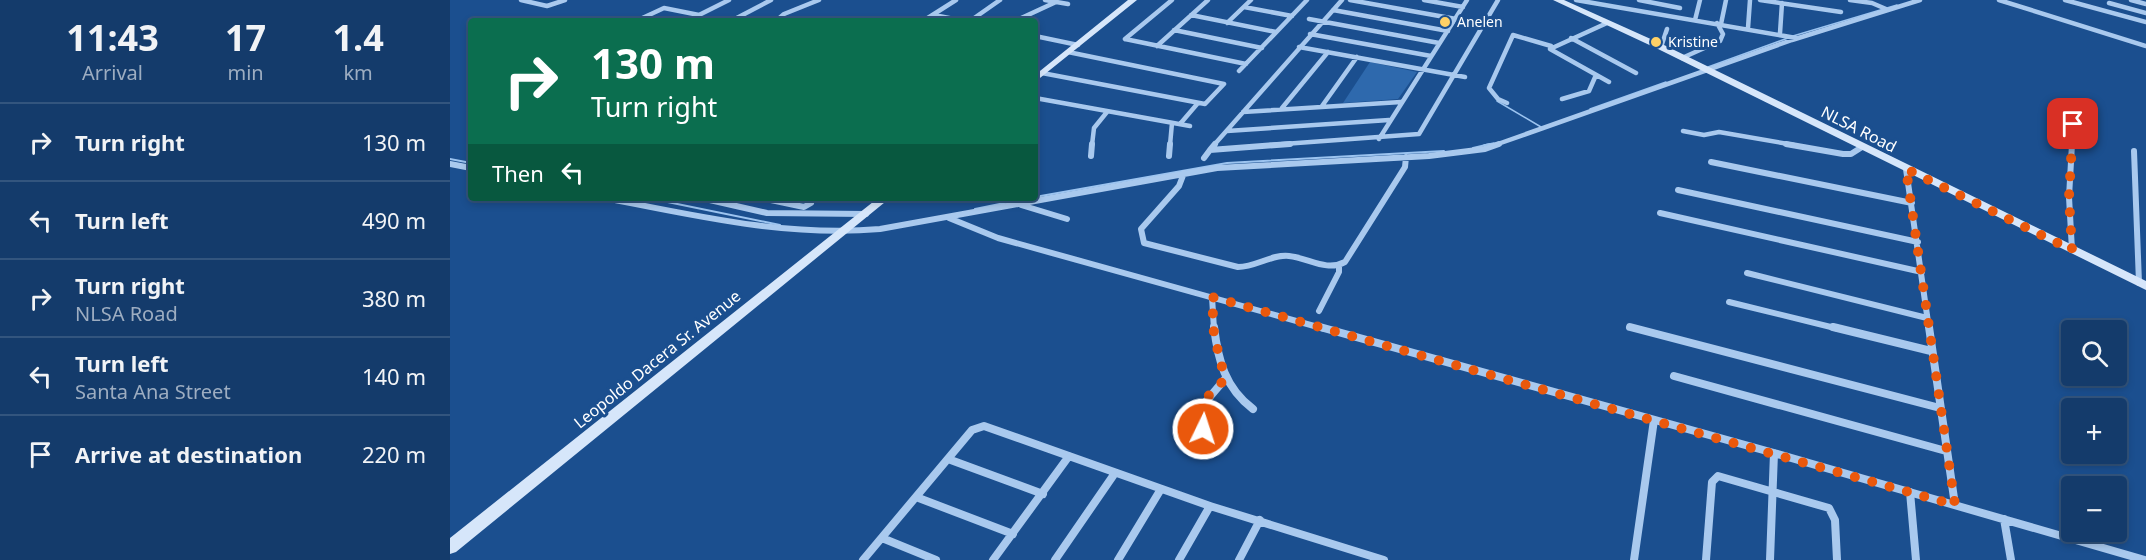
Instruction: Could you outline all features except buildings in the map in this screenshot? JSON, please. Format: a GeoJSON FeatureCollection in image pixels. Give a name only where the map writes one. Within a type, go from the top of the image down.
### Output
{"type":"FeatureCollection","features":[{"type":"Feature","properties":{"kind":"main road"},"geometry":{"type":"LineString","coordinates":[[1038,76],[1133,0]]}},
{"type":"Feature","properties":{"kind":"main road","name":"NLSA Road"},"geometry":{"type":"LineString","coordinates":[[1557,0],[1661,47],[2143,285]]}},
{"type":"Feature","properties":{"kind":"main road","name":"Leopoldo Dacera Sr. Avenue"},"geometry":{"type":"LineString","coordinates":[[450,547],[866,214],[879,201]]}},
{"type":"Feature","properties":{"kind":"street"},"geometry":{"type":"LineString","coordinates":[[521,0],[547,6],[565,0]]}},
{"type":"Feature","properties":{"kind":"street"},"geometry":{"type":"LineString","coordinates":[[693,18],[729,0]]}},
{"type":"Feature","properties":{"kind":"street"},"geometry":{"type":"LineString","coordinates":[[737,18],[771,0]]}},
{"type":"Feature","properties":{"kind":"street"},"geometry":{"type":"LineString","coordinates":[[779,18],[819,0]]}},
{"type":"Feature","properties":{"kind":"street"},"geometry":{"type":"LineString","coordinates":[[928,18],[956,0]]}},
{"type":"Feature","properties":{"kind":"street"},"geometry":{"type":"LineString","coordinates":[[974,18],[1000,0]]}},
{"type":"Feature","properties":{"kind":"street"},"geometry":{"type":"LineString","coordinates":[[1045,0],[1068,4]]}},
{"type":"Feature","properties":{"kind":"street"},"geometry":{"type":"LineString","coordinates":[[1172,0],[1125,39],[1246,64]]}},
{"type":"Feature","properties":{"kind":"street"},"geometry":{"type":"LineString","coordinates":[[1157,46],[1207,0]]}},
{"type":"Feature","properties":{"kind":"street"},"geometry":{"type":"LineString","coordinates":[[1227,23],[1251,0]]}},
{"type":"Feature","properties":{"kind":"street"},"geometry":{"type":"LineString","coordinates":[[1298,0],[1306,1]]}},
{"type":"Feature","properties":{"kind":"street"},"geometry":{"type":"LineString","coordinates":[[1204,158],[1342,0]]}},
{"type":"Feature","properties":{"kind":"street"},"geometry":{"type":"LineString","coordinates":[[1350,0],[1456,19]]}},
{"type":"Feature","properties":{"kind":"street"},"geometry":{"type":"LineString","coordinates":[[1424,0],[1463,7]]}},
{"type":"Feature","properties":{"kind":"street"},"geometry":{"type":"LineString","coordinates":[[1379,138],[1467,0]]}},
{"type":"Feature","properties":{"kind":"street"},"geometry":{"type":"LineString","coordinates":[[1210,150],[1419,134],[1498,0]]}},
{"type":"Feature","properties":{"kind":"street"},"geometry":{"type":"LineString","coordinates":[[1575,0],[1793,37]]}},
{"type":"Feature","properties":{"kind":"street"},"geometry":{"type":"LineString","coordinates":[[1639,0],[1680,8]]}},
{"type":"Feature","properties":{"kind":"street"},"geometry":{"type":"LineString","coordinates":[[1677,17],[1682,0]]}},
{"type":"Feature","properties":{"kind":"street"},"geometry":{"type":"LineString","coordinates":[[1695,20],[1700,0]]}},
{"type":"Feature","properties":{"kind":"street"},"geometry":{"type":"LineString","coordinates":[[1682,58],[1720,41],[1723,34],[1719,23],[1726,0]]}},
{"type":"Feature","properties":{"kind":"street"},"geometry":{"type":"LineString","coordinates":[[1748,28],[1750,0]]}},
{"type":"Feature","properties":{"kind":"street"},"geometry":{"type":"LineString","coordinates":[[1760,0],[1841,12]]}},
{"type":"Feature","properties":{"kind":"street"},"geometry":{"type":"LineString","coordinates":[[1802,0],[1802,7]]}},
{"type":"Feature","properties":{"kind":"street"},"geometry":{"type":"LineString","coordinates":[[1850,0],[1871,2],[1886,9]]}},
{"type":"Feature","properties":{"kind":"street"},"geometry":{"type":"LineString","coordinates":[[1038,200],[1184,173],[1241,165],[1406,157],[1485,149],[1793,37],[1920,0]]}},
{"type":"Feature","properties":{"kind":"street"},"geometry":{"type":"LineString","coordinates":[[1999,0],[2146,46]]}},
{"type":"Feature","properties":{"kind":"street"},"geometry":{"type":"LineString","coordinates":[[2064,0],[2146,22]]}},
{"type":"Feature","properties":{"kind":"street"},"geometry":{"type":"LineString","coordinates":[[2131,0],[2146,4]]}},
{"type":"Feature","properties":{"kind":"street"},"geometry":{"type":"LineString","coordinates":[[1239,71],[1306,1]]}},
{"type":"Feature","properties":{"kind":"street"},"geometry":{"type":"LineString","coordinates":[[1021,18],[1056,2]]}},
{"type":"Feature","properties":{"kind":"street"},"geometry":{"type":"LineString","coordinates":[[2106,11],[2110,2],[2146,13]]}},
{"type":"Feature","properties":{"kind":"street"},"geometry":{"type":"LineString","coordinates":[[1780,33],[1782,3]]}},
{"type":"Feature","properties":{"kind":"street"},"geometry":{"type":"LineString","coordinates":[[1244,7],[1292,16]]}},
{"type":"Feature","properties":{"kind":"street"},"geometry":{"type":"LineString","coordinates":[[642,18],[664,8],[699,15]]}},
{"type":"Feature","properties":{"kind":"street"},"geometry":{"type":"LineString","coordinates":[[1333,10],[1448,31]]}},
{"type":"Feature","properties":{"kind":"street"},"geometry":{"type":"LineString","coordinates":[[934,15],[949,18]]}},
{"type":"Feature","properties":{"kind":"street"},"geometry":{"type":"LineString","coordinates":[[1191,15],[1276,32]]}},
{"type":"Feature","properties":{"kind":"street"},"geometry":{"type":"LineString","coordinates":[[1309,19],[1439,43]]}},
{"type":"Feature","properties":{"kind":"street"},"geometry":{"type":"LineString","coordinates":[[1507,103],[1498,99],[1489,88],[1513,35],[1551,46],[1607,23]]}},
{"type":"Feature","properties":{"kind":"street"},"geometry":{"type":"LineString","coordinates":[[1661,47],[1667,29]]}},
{"type":"Feature","properties":{"kind":"street"},"geometry":{"type":"LineString","coordinates":[[1174,30],[1262,48]]}},
{"type":"Feature","properties":{"kind":"street"},"geometry":{"type":"LineString","coordinates":[[1310,34],[1431,56]]}},
{"type":"Feature","properties":{"kind":"street"},"geometry":{"type":"LineString","coordinates":[[1038,37],[1078,45]]}},
{"type":"Feature","properties":{"kind":"street"},"geometry":{"type":"LineString","coordinates":[[1571,38],[1636,73]]}},
{"type":"Feature","properties":{"kind":"street"},"geometry":{"type":"LineString","coordinates":[[1551,46],[1551,51],[1609,82]]}},
{"type":"Feature","properties":{"kind":"street"},"geometry":{"type":"LineString","coordinates":[[1299,47],[1465,77]]}},
{"type":"Feature","properties":{"kind":"street"},"geometry":{"type":"LineString","coordinates":[[1038,76],[1198,103],[1208,103],[1224,83],[1068,52]]}},
{"type":"Feature","properties":{"kind":"street"},"geometry":{"type":"LineString","coordinates":[[1282,108],[1328,52]]}},
{"type":"Feature","properties":{"kind":"street"},"geometry":{"type":"LineString","coordinates":[[1322,106],[1357,57]]}},
{"type":"Feature","properties":{"kind":"street"},"geometry":{"type":"LineString","coordinates":[[1562,99],[1589,91],[1596,75]]}},
{"type":"Feature","properties":{"kind":"street"},"geometry":{"type":"LineString","coordinates":[[1038,99],[1190,126]]}},
{"type":"Feature","properties":{"kind":"street"},"geometry":{"type":"LineString","coordinates":[[1242,112],[1401,102]]}},
{"type":"Feature","properties":{"kind":"street"},"geometry":{"type":"LineString","coordinates":[[1179,124],[1198,103]]}},
{"type":"Feature","properties":{"kind":"street"},"geometry":{"type":"LineString","coordinates":[[1091,156],[1094,128],[1107,112]]}},
{"type":"Feature","properties":{"kind":"street"},"geometry":{"type":"LineString","coordinates":[[1227,131],[1389,120]]}},
{"type":"Feature","properties":{"kind":"street"},"geometry":{"type":"LineString","coordinates":[[1169,156],[1172,123]]}},
{"type":"Feature","properties":{"kind":"street"},"geometry":{"type":"LineString","coordinates":[[2072,250],[2069,197],[2073,124]]}},
{"type":"Feature","properties":{"kind":"street"},"geometry":{"type":"LineString","coordinates":[[1683,130],[1704,135],[1719,132],[1843,154],[1862,147]]}},
{"type":"Feature","properties":{"kind":"street"},"geometry":{"type":"LineString","coordinates":[[2134,151],[2143,285]]}},
{"type":"Feature","properties":{"kind":"street"},"geometry":{"type":"LineString","coordinates":[[1184,173],[1179,186],[1141,229],[1144,243],[1238,267],[1254,267],[1287,256],[1339,266],[1345,262],[1405,167],[1406,157]]}},
{"type":"Feature","properties":{"kind":"street"},"geometry":{"type":"LineString","coordinates":[[1711,162],[1912,204]]}},
{"type":"Feature","properties":{"kind":"street"},"geometry":{"type":"LineString","coordinates":[[450,164],[468,167]]}},
{"type":"Feature","properties":{"kind":"street"},"geometry":{"type":"LineString","coordinates":[[1906,169],[1955,505]]}},
{"type":"Feature","properties":{"kind":"street"},"geometry":{"type":"LineString","coordinates":[[1678,190],[1918,243]]}},
{"type":"Feature","properties":{"kind":"street"},"geometry":{"type":"LineString","coordinates":[[621,201],[768,229],[840,234],[1034,201]]}},
{"type":"Feature","properties":{"kind":"street"},"geometry":{"type":"LineString","coordinates":[[720,201],[767,213],[866,214]]}},
{"type":"Feature","properties":{"kind":"street"},"geometry":{"type":"LineString","coordinates":[[775,201],[804,207],[812,203]]}},
{"type":"Feature","properties":{"kind":"street"},"geometry":{"type":"LineString","coordinates":[[1018,204],[1067,219]]}},
{"type":"Feature","properties":{"kind":"street"},"geometry":{"type":"LineString","coordinates":[[1660,213],[1922,272]]}},
{"type":"Feature","properties":{"kind":"street"},"geometry":{"type":"LineString","coordinates":[[946,217],[998,238],[1774,453],[2145,560]]}},
{"type":"Feature","properties":{"kind":"street"},"geometry":{"type":"LineString","coordinates":[[1319,311],[1339,272],[1339,266]]}},
{"type":"Feature","properties":{"kind":"street"},"geometry":{"type":"LineString","coordinates":[[1747,273],[1927,318]]}},
{"type":"Feature","properties":{"kind":"street"},"geometry":{"type":"LineString","coordinates":[[1212,297],[1214,335],[1225,379],[1234,395],[1252,409]]}},
{"type":"Feature","properties":{"kind":"street"},"geometry":{"type":"LineString","coordinates":[[1729,302],[1931,351]]}},
{"type":"Feature","properties":{"kind":"street"},"geometry":{"type":"LineString","coordinates":[[1630,327],[1940,408]]}},
{"type":"Feature","properties":{"kind":"street"},"geometry":{"type":"LineString","coordinates":[[1674,376],[1946,452]]}},
{"type":"Feature","properties":{"kind":"street"},"geometry":{"type":"LineString","coordinates":[[1203,429],[1199,414],[1201,406],[1225,379]]}},
{"type":"Feature","properties":{"kind":"street"},"geometry":{"type":"LineString","coordinates":[[1634,560],[1654,420]]}},
{"type":"Feature","properties":{"kind":"street"},"geometry":{"type":"LineString","coordinates":[[863,560],[972,430],[984,426],[1210,506],[1384,560]]}},
{"type":"Feature","properties":{"kind":"street"},"geometry":{"type":"LineString","coordinates":[[1770,560],[1774,453]]}},
{"type":"Feature","properties":{"kind":"street"},"geometry":{"type":"LineString","coordinates":[[993,560],[1069,456]]}},
{"type":"Feature","properties":{"kind":"street"},"geometry":{"type":"LineString","coordinates":[[948,459],[1043,494]]}},
{"type":"Feature","properties":{"kind":"street"},"geometry":{"type":"LineString","coordinates":[[1055,560],[1115,473]]}},
{"type":"Feature","properties":{"kind":"street"},"geometry":{"type":"LineString","coordinates":[[1706,560],[1713,478],[1723,477],[1829,508],[1835,520],[1837,560]]}},
{"type":"Feature","properties":{"kind":"street"},"geometry":{"type":"LineString","coordinates":[[1118,560],[1161,489]]}},
{"type":"Feature","properties":{"kind":"street"},"geometry":{"type":"LineString","coordinates":[[1910,492],[1916,560]]}},
{"type":"Feature","properties":{"kind":"street"},"geometry":{"type":"LineString","coordinates":[[915,497],[1013,534]]}},
{"type":"Feature","properties":{"kind":"street"},"geometry":{"type":"LineString","coordinates":[[1179,560],[1210,506]]}},
{"type":"Feature","properties":{"kind":"street"},"geometry":{"type":"LineString","coordinates":[[2004,519],[2011,560]]}},
{"type":"Feature","properties":{"kind":"street"},"geometry":{"type":"LineString","coordinates":[[1239,560],[1260,520]]}},
{"type":"Feature","properties":{"kind":"street"},"geometry":{"type":"LineString","coordinates":[[882,538],[936,560]]}},
{"type":"Feature","properties":{"kind":"shaded area"},"geometry":{"type":"Polygon","coordinates":[[[1370,62],[1417,72],[1398,99],[1343,103],[1370,62]]]}},
{"type":"Feature","properties":{"kind":"waterway"},"geometry":{"type":"LineString","coordinates":[[1793,36],[1897,5]]}},
{"type":"Feature","properties":{"kind":"waterway"},"geometry":{"type":"LineString","coordinates":[[1708,67],[1788,38]]}},
{"type":"Feature","properties":{"kind":"waterway"},"geometry":{"type":"LineString","coordinates":[[1590,109],[1666,82]]}},
{"type":"Feature","properties":{"kind":"waterway"},"geometry":{"type":"LineString","coordinates":[[1497,101],[1541,127]]}},
{"type":"Feature","properties":{"kind":"waterway"},"geometry":{"type":"LineString","coordinates":[[1484,145],[1494,143]]}},
{"type":"Feature","properties":{"kind":"waterway"},"geometry":{"type":"LineString","coordinates":[[1473,148],[1490,144]]}},
{"type":"Feature","properties":{"kind":"waterway"},"geometry":{"type":"LineString","coordinates":[[1038,196],[1227,163],[1444,151]]}},
{"type":"Feature","properties":{"kind":"waterway"},"geometry":{"type":"LineString","coordinates":[[450,159],[468,162]]}},
{"type":"Feature","properties":{"kind":"waterway"},"geometry":{"type":"LineString","coordinates":[[663,201],[780,225]]}},
{"type":"Feature","properties":{"kind":"waterway"},"geometry":{"type":"LineString","coordinates":[[975,209],[1014,201]]}},
{"type":"Feature","properties":{"kind":"place","name":"Anelen"},"geometry":{"type":"Point","coordinates":[1445,22]}},
{"type":"Feature","properties":{"kind":"place","name":"Kristine"},"geometry":{"type":"Point","coordinates":[1656,42]}},
{"type":"Feature","properties":{"kind":"route"},"geometry":{"type":"LineString","coordinates":[[1203,429],[1199,414],[1201,406],[1225,379],[1214,335],[1212,297],[1955,505],[1906,169],[2072,250],[2069,197],[2073,124]]}}]}
